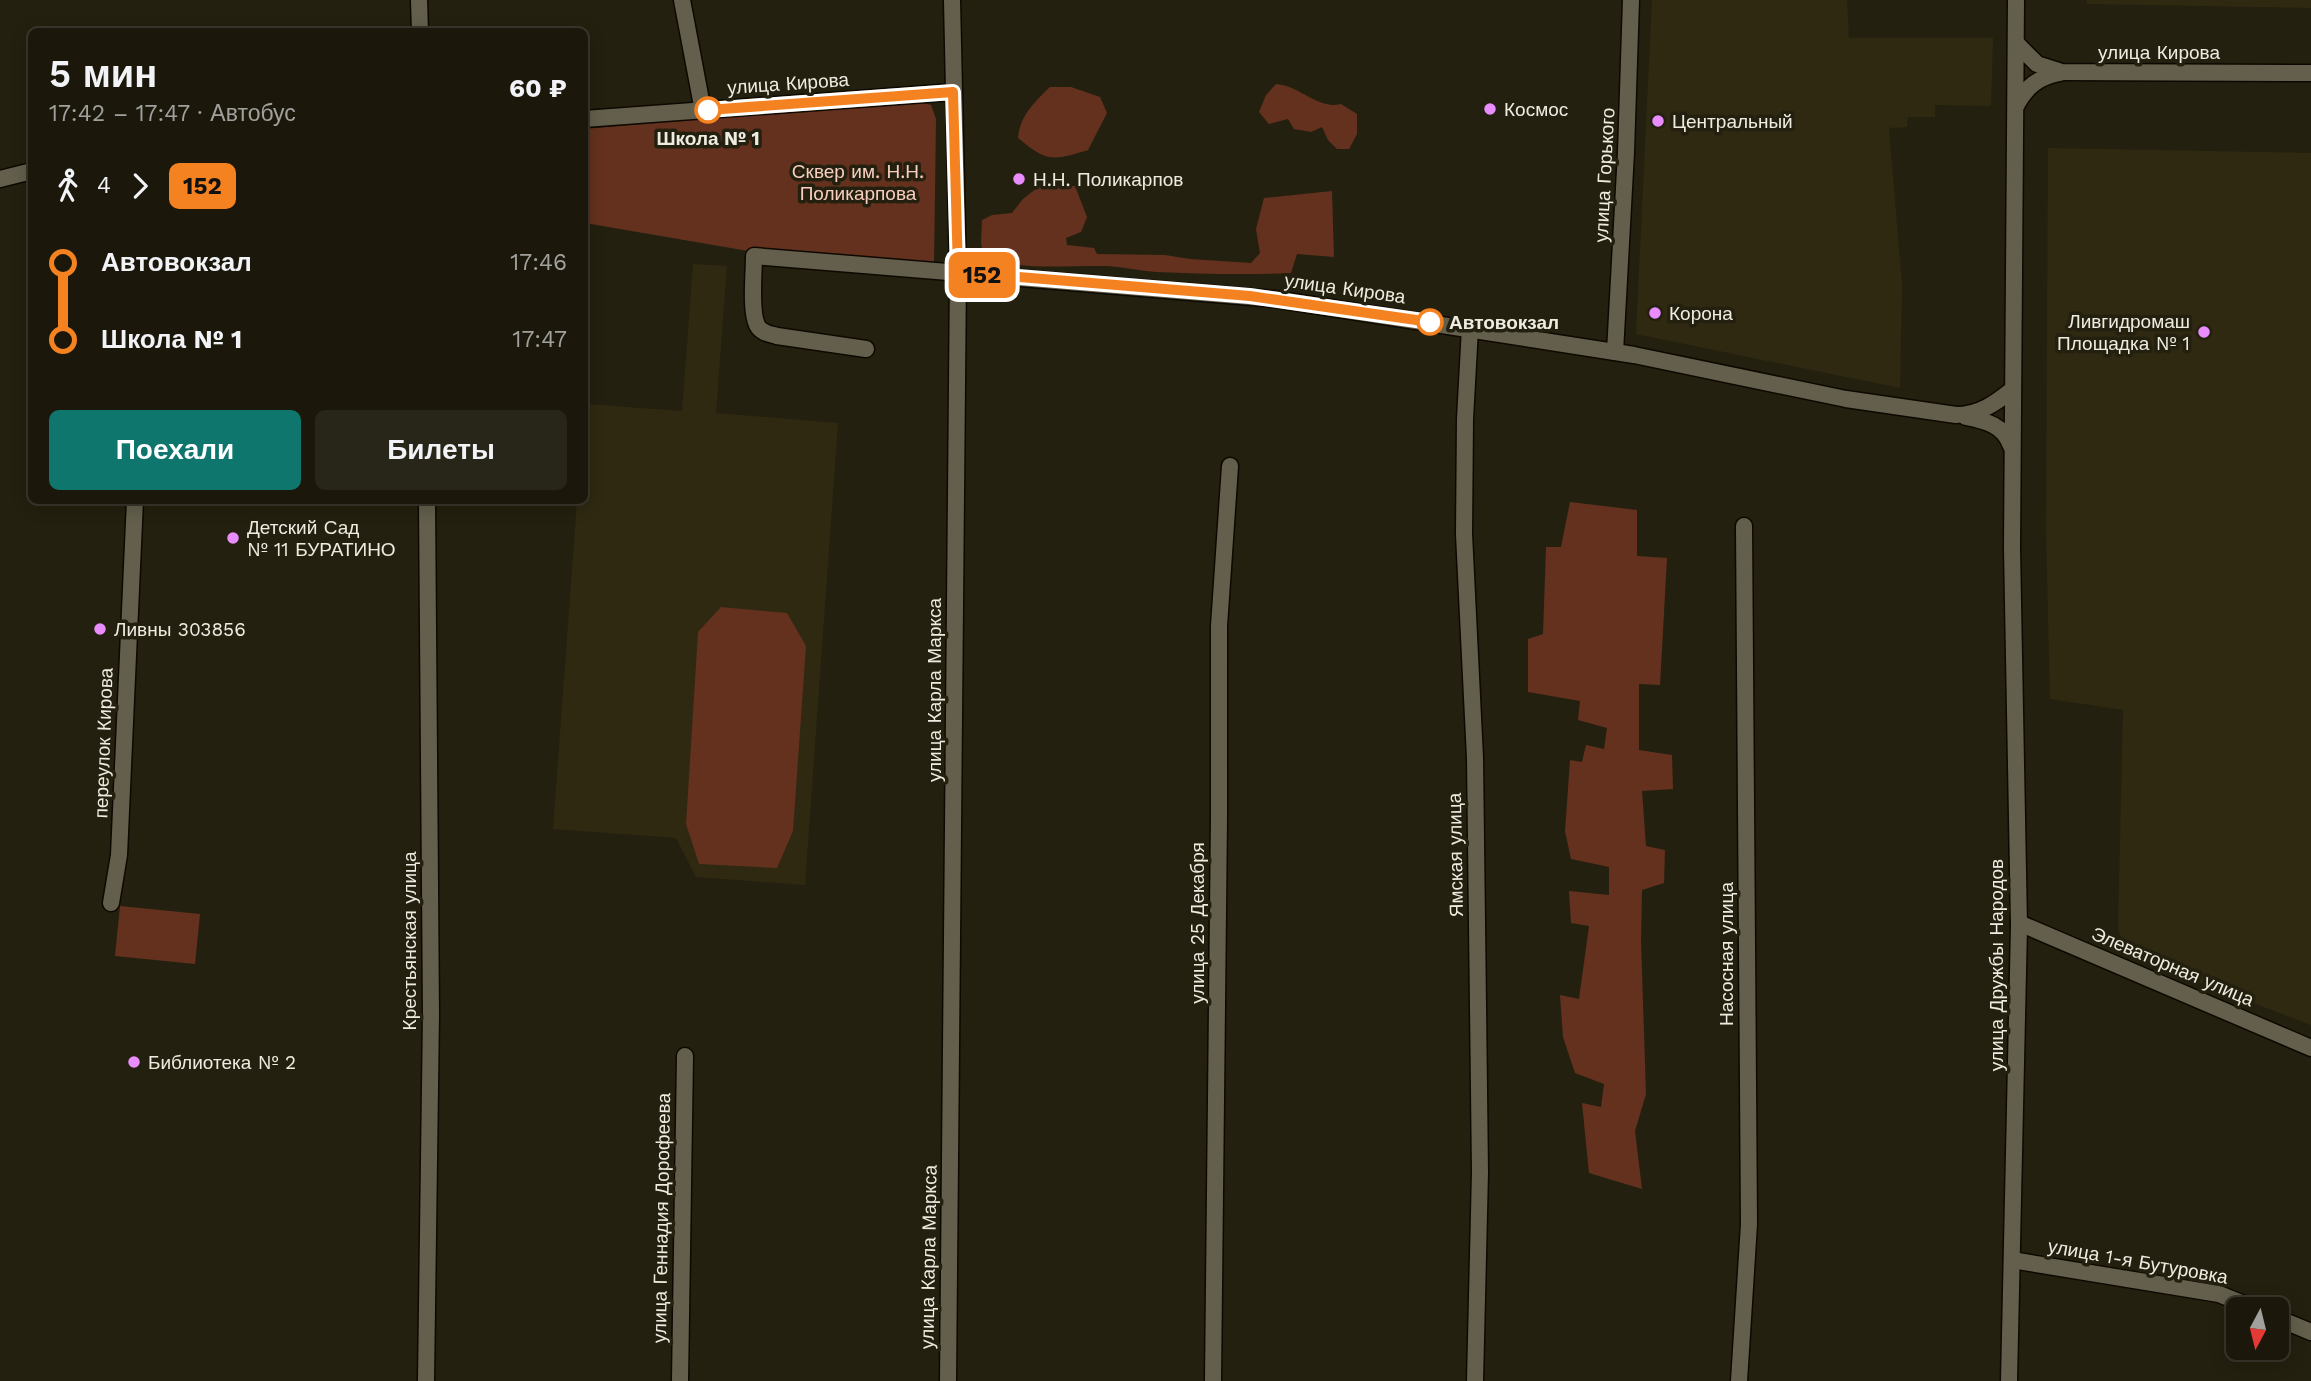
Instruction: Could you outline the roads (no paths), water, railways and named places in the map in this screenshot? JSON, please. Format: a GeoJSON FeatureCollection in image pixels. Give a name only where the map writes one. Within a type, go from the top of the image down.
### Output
{"type":"FeatureCollection","features":[{"type":"Feature","properties":{"kind":"street"},"geometry":{"type":"LineString","coordinates":[[419,0],[421,28]]}},
{"type":"Feature","properties":{"kind":"street"},"geometry":{"type":"LineString","coordinates":[[682,0],[703,111]]}},
{"type":"Feature","properties":{"kind":"street","name":"улица Карла Маркса"},"geometry":{"type":"LineString","coordinates":[[948,1381],[958,272],[952,0]]}},
{"type":"Feature","properties":{"kind":"street","name":"улица Горького"},"geometry":{"type":"LineString","coordinates":[[1615,352],[1632,0]]}},
{"type":"Feature","properties":{"kind":"street","name":"улица Дружбы Народов"},"geometry":{"type":"LineString","coordinates":[[2010,1381],[2019,923],[2012,548],[2016,0]]}},
{"type":"Feature","properties":{"kind":"street","name":"улица Кирова"},"geometry":{"type":"LineString","coordinates":[[2017,44],[2036,64],[2062,72],[2311,73]]}},
{"type":"Feature","properties":{"kind":"street"},"geometry":{"type":"LineString","coordinates":[[2016,106],[2034,83],[2062,72]]}},
{"type":"Feature","properties":{"kind":"street","name":"улица Кирова"},"geometry":{"type":"LineString","coordinates":[[588,120],[953,92]]}},
{"type":"Feature","properties":{"kind":"street"},"geometry":{"type":"LineString","coordinates":[[0,179],[28,172]]}},
{"type":"Feature","properties":{"kind":"street","name":"улица Кирова"},"geometry":{"type":"LineString","coordinates":[[866,349],[764,332],[757,325],[754,306],[754,256],[1250,296],[1470,328],[1615,352],[1846,399],[1981,420],[1999,428],[2008,438],[2012,450]]}},
{"type":"Feature","properties":{"kind":"street","name":"Ямская улица"},"geometry":{"type":"LineString","coordinates":[[1470,328],[1465,419],[1464,534],[1475,758],[1480,1171],[1475,1381]]}},
{"type":"Feature","properties":{"kind":"street"},"geometry":{"type":"LineString","coordinates":[[1956,415],[1968,415],[1985,409],[2012,389]]}},
{"type":"Feature","properties":{"kind":"street","name":"улица 25 Декабря"},"geometry":{"type":"LineString","coordinates":[[1213,1381],[1219,626],[1230,466]]}},
{"type":"Feature","properties":{"kind":"street","name":"переулок Кирова"},"geometry":{"type":"LineString","coordinates":[[111,903],[119,855],[135,504]]}},
{"type":"Feature","properties":{"kind":"street","name":"Крестьянская улица"},"geometry":{"type":"LineString","coordinates":[[426,1381],[431,1014],[427,504]]}},
{"type":"Feature","properties":{"kind":"street","name":"Насосная улица"},"geometry":{"type":"LineString","coordinates":[[1739,1381],[1749,1224],[1744,526]]}},
{"type":"Feature","properties":{"kind":"street","name":"Элеваторная улица"},"geometry":{"type":"LineString","coordinates":[[2019,923],[2311,1048]]}},
{"type":"Feature","properties":{"kind":"street","name":"улица Геннадия Дорофеева"},"geometry":{"type":"LineString","coordinates":[[680,1381],[685,1056]]}},
{"type":"Feature","properties":{"kind":"street","name":"улица 1-я Бутуровка"},"geometry":{"type":"LineString","coordinates":[[2012,1260],[2226,1297]]}},
{"type":"Feature","properties":{"kind":"street"},"geometry":{"type":"LineString","coordinates":[[2289,1323],[2311,1332]]}},
{"type":"Feature","properties":{"kind":"place","name":"Космос"},"geometry":{"type":"Point","coordinates":[1490,109]}},
{"type":"Feature","properties":{"kind":"place","name":"Школа № 1"},"geometry":{"type":"Point","coordinates":[708,110]}},
{"type":"Feature","properties":{"kind":"place","name":"Центральный"},"geometry":{"type":"Point","coordinates":[1658,121]}},
{"type":"Feature","properties":{"kind":"place","name":"Н.Н. Поликарпов"},"geometry":{"type":"Point","coordinates":[1019,179]}},
{"type":"Feature","properties":{"kind":"place","name":"Корона"},"geometry":{"type":"Point","coordinates":[1655,313]}},
{"type":"Feature","properties":{"kind":"place","name":"Автовокзал"},"geometry":{"type":"Point","coordinates":[1430,322]}},
{"type":"Feature","properties":{"kind":"place","name":"Ливгидромаш Площадка № 1"},"geometry":{"type":"Point","coordinates":[2204,332]}},
{"type":"Feature","properties":{"kind":"place","name":"Детский Сад № 11 БУРАТИНО"},"geometry":{"type":"Point","coordinates":[233,538]}},
{"type":"Feature","properties":{"kind":"place","name":"Ливны 303856"},"geometry":{"type":"Point","coordinates":[100,629]}},
{"type":"Feature","properties":{"kind":"place","name":"Библиотека № 2"},"geometry":{"type":"Point","coordinates":[134,1062]}},
{"type":"Feature","properties":{"kind":"park label","name":"Сквер им. Н.Н. Поликарпова"},"geometry":{"type":"Point","coordinates":[858,182]}}]}
